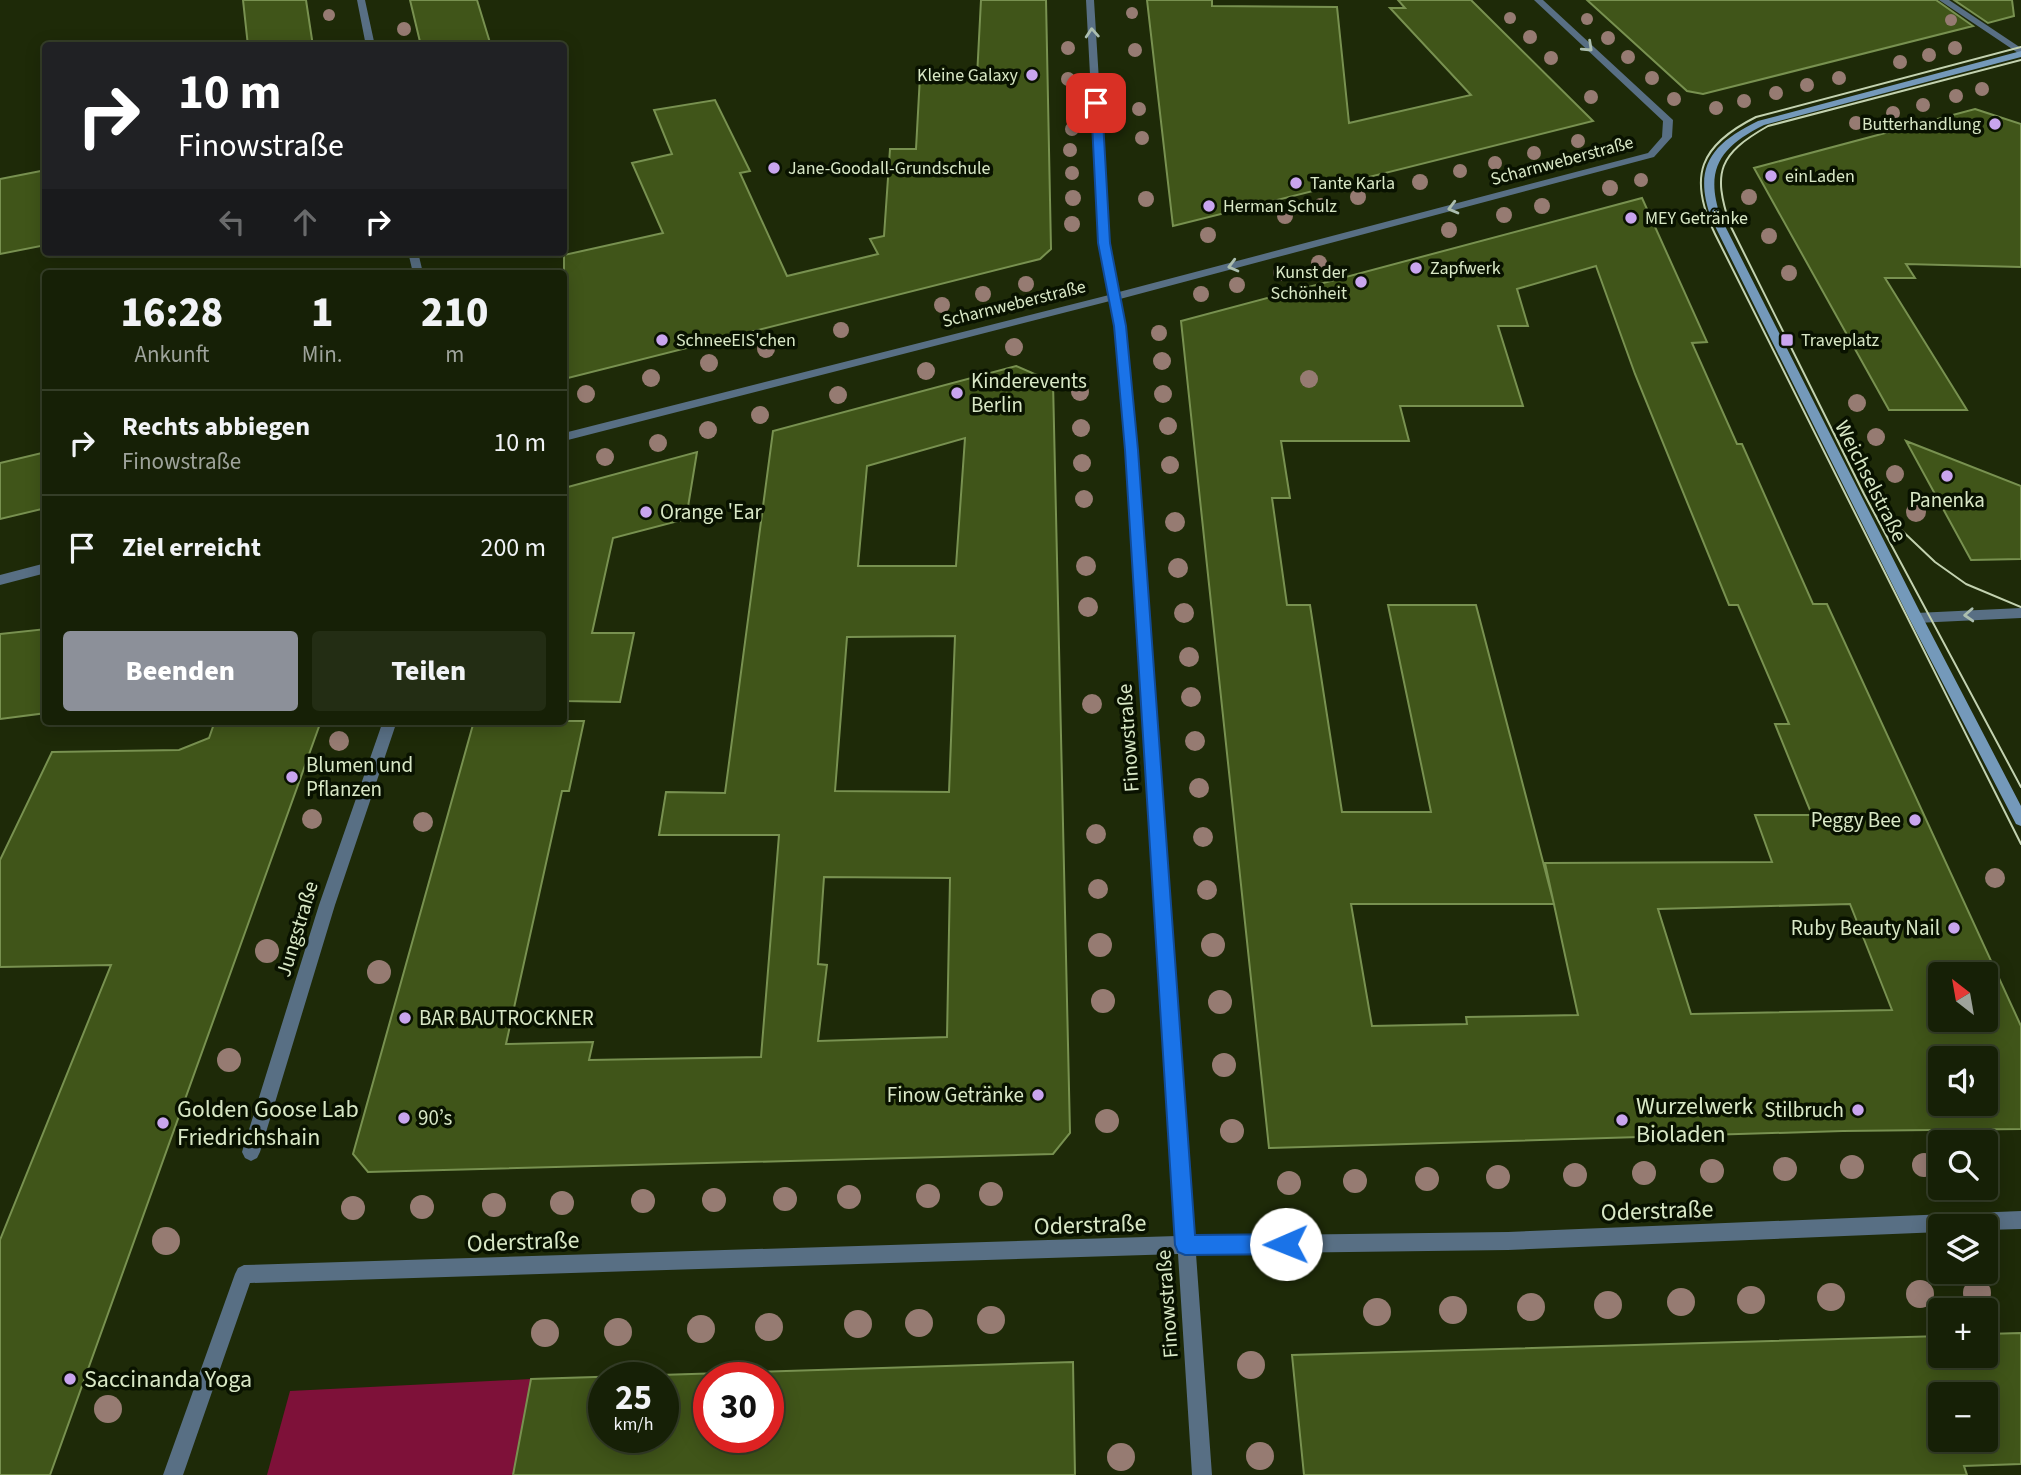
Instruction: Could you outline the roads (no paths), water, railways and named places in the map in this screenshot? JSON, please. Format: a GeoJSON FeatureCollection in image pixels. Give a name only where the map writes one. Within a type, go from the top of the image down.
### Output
{"type":"FeatureCollection","features":[{"type":"Feature","properties":{"kind":"street"},"geometry":{"type":"LineString","coordinates":[[361,0],[370,42]]}},
{"type":"Feature","properties":{"kind":"street","name":"Finowstraße"},"geometry":{"type":"LineString","coordinates":[[1090,0],[1104,243],[1125,368],[1132,450],[1202,1475]]}},
{"type":"Feature","properties":{"kind":"street","name":"Scharnweberstraße"},"geometry":{"type":"LineString","coordinates":[[567,436],[1651,155],[1667,136],[1668,120],[1538,0]]}},
{"type":"Feature","properties":{"kind":"street"},"geometry":{"type":"LineString","coordinates":[[1943,0],[2021,53]]}},
{"type":"Feature","properties":{"kind":"street","name":"Weichselstraße"},"geometry":{"type":"LineString","coordinates":[[2021,53],[1761,123],[1729,140],[1715,155],[1708,177],[1709,198],[1716,218],[1916,618],[2021,820]]}},
{"type":"Feature","properties":{"kind":"street"},"geometry":{"type":"LineString","coordinates":[[0,580],[42,569]]}},
{"type":"Feature","properties":{"kind":"street"},"geometry":{"type":"LineString","coordinates":[[1916,618],[2021,613]]}},
{"type":"Feature","properties":{"kind":"street","name":"Jungstraße"},"geometry":{"type":"LineString","coordinates":[[251,1152],[327,905],[389,725]]}},
{"type":"Feature","properties":{"kind":"street","name":"Oderstraße"},"geometry":{"type":"LineString","coordinates":[[173,1475],[244,1274],[1185,1245],[1508,1241],[2021,1220]]}},
{"type":"Feature","properties":{"kind":"tram line"},"geometry":{"type":"LineString","coordinates":[[2021,47],[1756,117],[1722,139],[1711,151],[1704,164],[1701,179],[1706,213],[1715,234],[2021,844]]}},
{"type":"Feature","properties":{"kind":"tram line"},"geometry":{"type":"LineString","coordinates":[[2021,60],[1768,126],[1730,155],[1721,177],[1721,191],[1730,225],[1864,494],[2021,787]]}},
{"type":"Feature","properties":{"kind":"tram line"},"geometry":{"type":"LineString","coordinates":[[1876,506],[1935,562],[1966,584],[2021,607]]}},
{"type":"Feature","properties":{"kind":"place","name":"Kleine Galaxy"},"geometry":{"type":"Point","coordinates":[1032,75]}},
{"type":"Feature","properties":{"kind":"place","name":"Butterhandlung"},"geometry":{"type":"Point","coordinates":[1995,124]}},
{"type":"Feature","properties":{"kind":"place","name":"Jane-Goodall-Grundschule"},"geometry":{"type":"Point","coordinates":[774,168]}},
{"type":"Feature","properties":{"kind":"place","name":"einLaden"},"geometry":{"type":"Point","coordinates":[1771,176]}},
{"type":"Feature","properties":{"kind":"place","name":"Tante Karla"},"geometry":{"type":"Point","coordinates":[1296,183]}},
{"type":"Feature","properties":{"kind":"place","name":"Herman Schulz"},"geometry":{"type":"Point","coordinates":[1209,206]}},
{"type":"Feature","properties":{"kind":"place","name":"MEY Getränke"},"geometry":{"type":"Point","coordinates":[1631,218]}},
{"type":"Feature","properties":{"kind":"place","name":"Zapfwerk"},"geometry":{"type":"Point","coordinates":[1416,268]}},
{"type":"Feature","properties":{"kind":"place","name":"Kunst der Schönheit"},"geometry":{"type":"Point","coordinates":[1361,282]}},
{"type":"Feature","properties":{"kind":"place","name":"SchneeEIS'chen"},"geometry":{"type":"Point","coordinates":[662,340]}},
{"type":"Feature","properties":{"kind":"place","name":"Traveplatz"},"geometry":{"type":"Point","coordinates":[1787,340]}},
{"type":"Feature","properties":{"kind":"place","name":"Kinderevents Berlin"},"geometry":{"type":"Point","coordinates":[957,393]}},
{"type":"Feature","properties":{"kind":"place","name":"Panenka"},"geometry":{"type":"Point","coordinates":[1947,476]}},
{"type":"Feature","properties":{"kind":"place","name":"Orange 'Ear"},"geometry":{"type":"Point","coordinates":[646,512]}},
{"type":"Feature","properties":{"kind":"place","name":"Blumen und Pflanzen"},"geometry":{"type":"Point","coordinates":[292,777]}},
{"type":"Feature","properties":{"kind":"place","name":"Peggy Bee"},"geometry":{"type":"Point","coordinates":[1915,820]}},
{"type":"Feature","properties":{"kind":"place","name":"Ruby Beauty Nail"},"geometry":{"type":"Point","coordinates":[1954,928]}},
{"type":"Feature","properties":{"kind":"place","name":"BAR BAUTROCKNER"},"geometry":{"type":"Point","coordinates":[405,1018]}},
{"type":"Feature","properties":{"kind":"place","name":"Finow Getränke"},"geometry":{"type":"Point","coordinates":[1038,1095]}},
{"type":"Feature","properties":{"kind":"place","name":"Stilbruch"},"geometry":{"type":"Point","coordinates":[1858,1110]}},
{"type":"Feature","properties":{"kind":"place","name":"90’s"},"geometry":{"type":"Point","coordinates":[404,1118]}},
{"type":"Feature","properties":{"kind":"place","name":"Wurzelwerk Bioladen"},"geometry":{"type":"Point","coordinates":[1622,1120]}},
{"type":"Feature","properties":{"kind":"place","name":"Golden Goose Lab Friedrichshain"},"geometry":{"type":"Point","coordinates":[163,1123]}},
{"type":"Feature","properties":{"kind":"place","name":"Saccinanda Yoga"},"geometry":{"type":"Point","coordinates":[70,1379]}}]}
